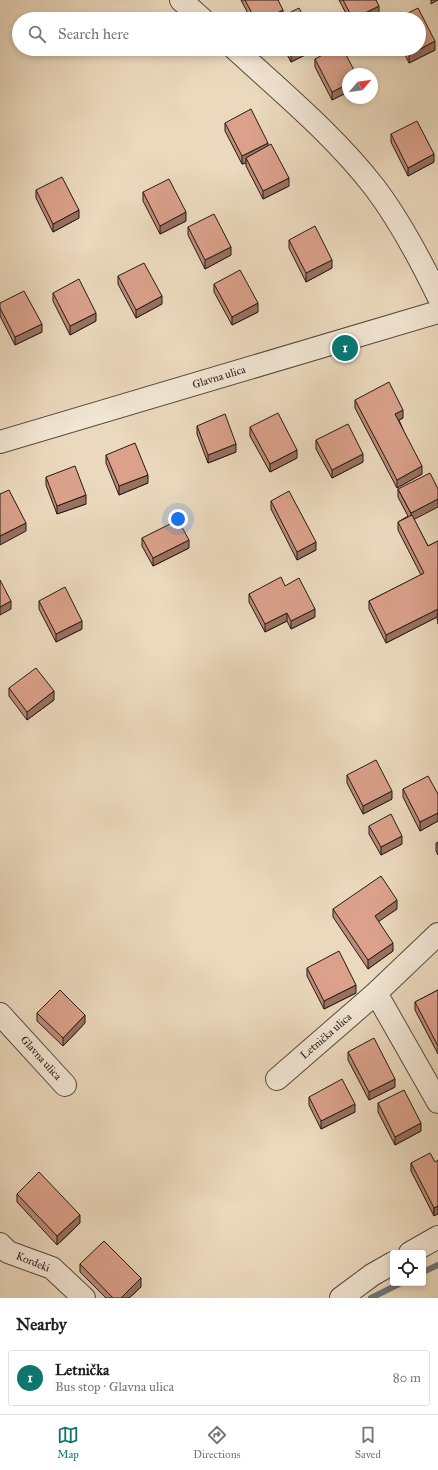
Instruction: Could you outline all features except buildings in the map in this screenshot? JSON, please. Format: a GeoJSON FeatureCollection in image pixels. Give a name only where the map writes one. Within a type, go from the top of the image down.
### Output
{"type":"FeatureCollection","features":[{"type":"Feature","properties":{"kind":"street"},"geometry":{"type":"LineString","coordinates":[[181,0],[194,12]]}},
{"type":"Feature","properties":{"kind":"street"},"geometry":{"type":"LineString","coordinates":[[243,56],[332,138],[375,188],[407,236],[438,296]]}},
{"type":"Feature","properties":{"kind":"street","name":"Glavna ulica"},"geometry":{"type":"LineString","coordinates":[[0,442],[438,312]]}},
{"type":"Feature","properties":{"kind":"street","name":"Letnička ulica"},"geometry":{"type":"LineString","coordinates":[[277,1079],[376,993],[438,934]]}},
{"type":"Feature","properties":{"kind":"street"},"geometry":{"type":"LineString","coordinates":[[376,993],[438,1102]]}},
{"type":"Feature","properties":{"kind":"street","name":"Glavna ulica"},"geometry":{"type":"LineString","coordinates":[[0,1014],[65,1085]]}},
{"type":"Feature","properties":{"kind":"street"},"geometry":{"type":"LineString","coordinates":[[415,1250],[438,1237]]}},
{"type":"Feature","properties":{"kind":"street","name":"Kordeki"},"geometry":{"type":"LineString","coordinates":[[0,1244],[8,1252],[52,1268],[84,1298]]}},
{"type":"Feature","properties":{"kind":"street"},"geometry":{"type":"LineString","coordinates":[[341,1298],[372,1275],[390,1265]]}},
{"type":"Feature","properties":{"kind":"waterway"},"geometry":{"type":"LineString","coordinates":[[426,1271],[438,1265]]}},
{"type":"Feature","properties":{"kind":"waterway"},"geometry":{"type":"LineString","coordinates":[[371,1298],[395,1286]]}},
{"type":"Feature","properties":{"kind":"place","name":"Letnička"},"geometry":{"type":"Point","coordinates":[345,348]}}]}
